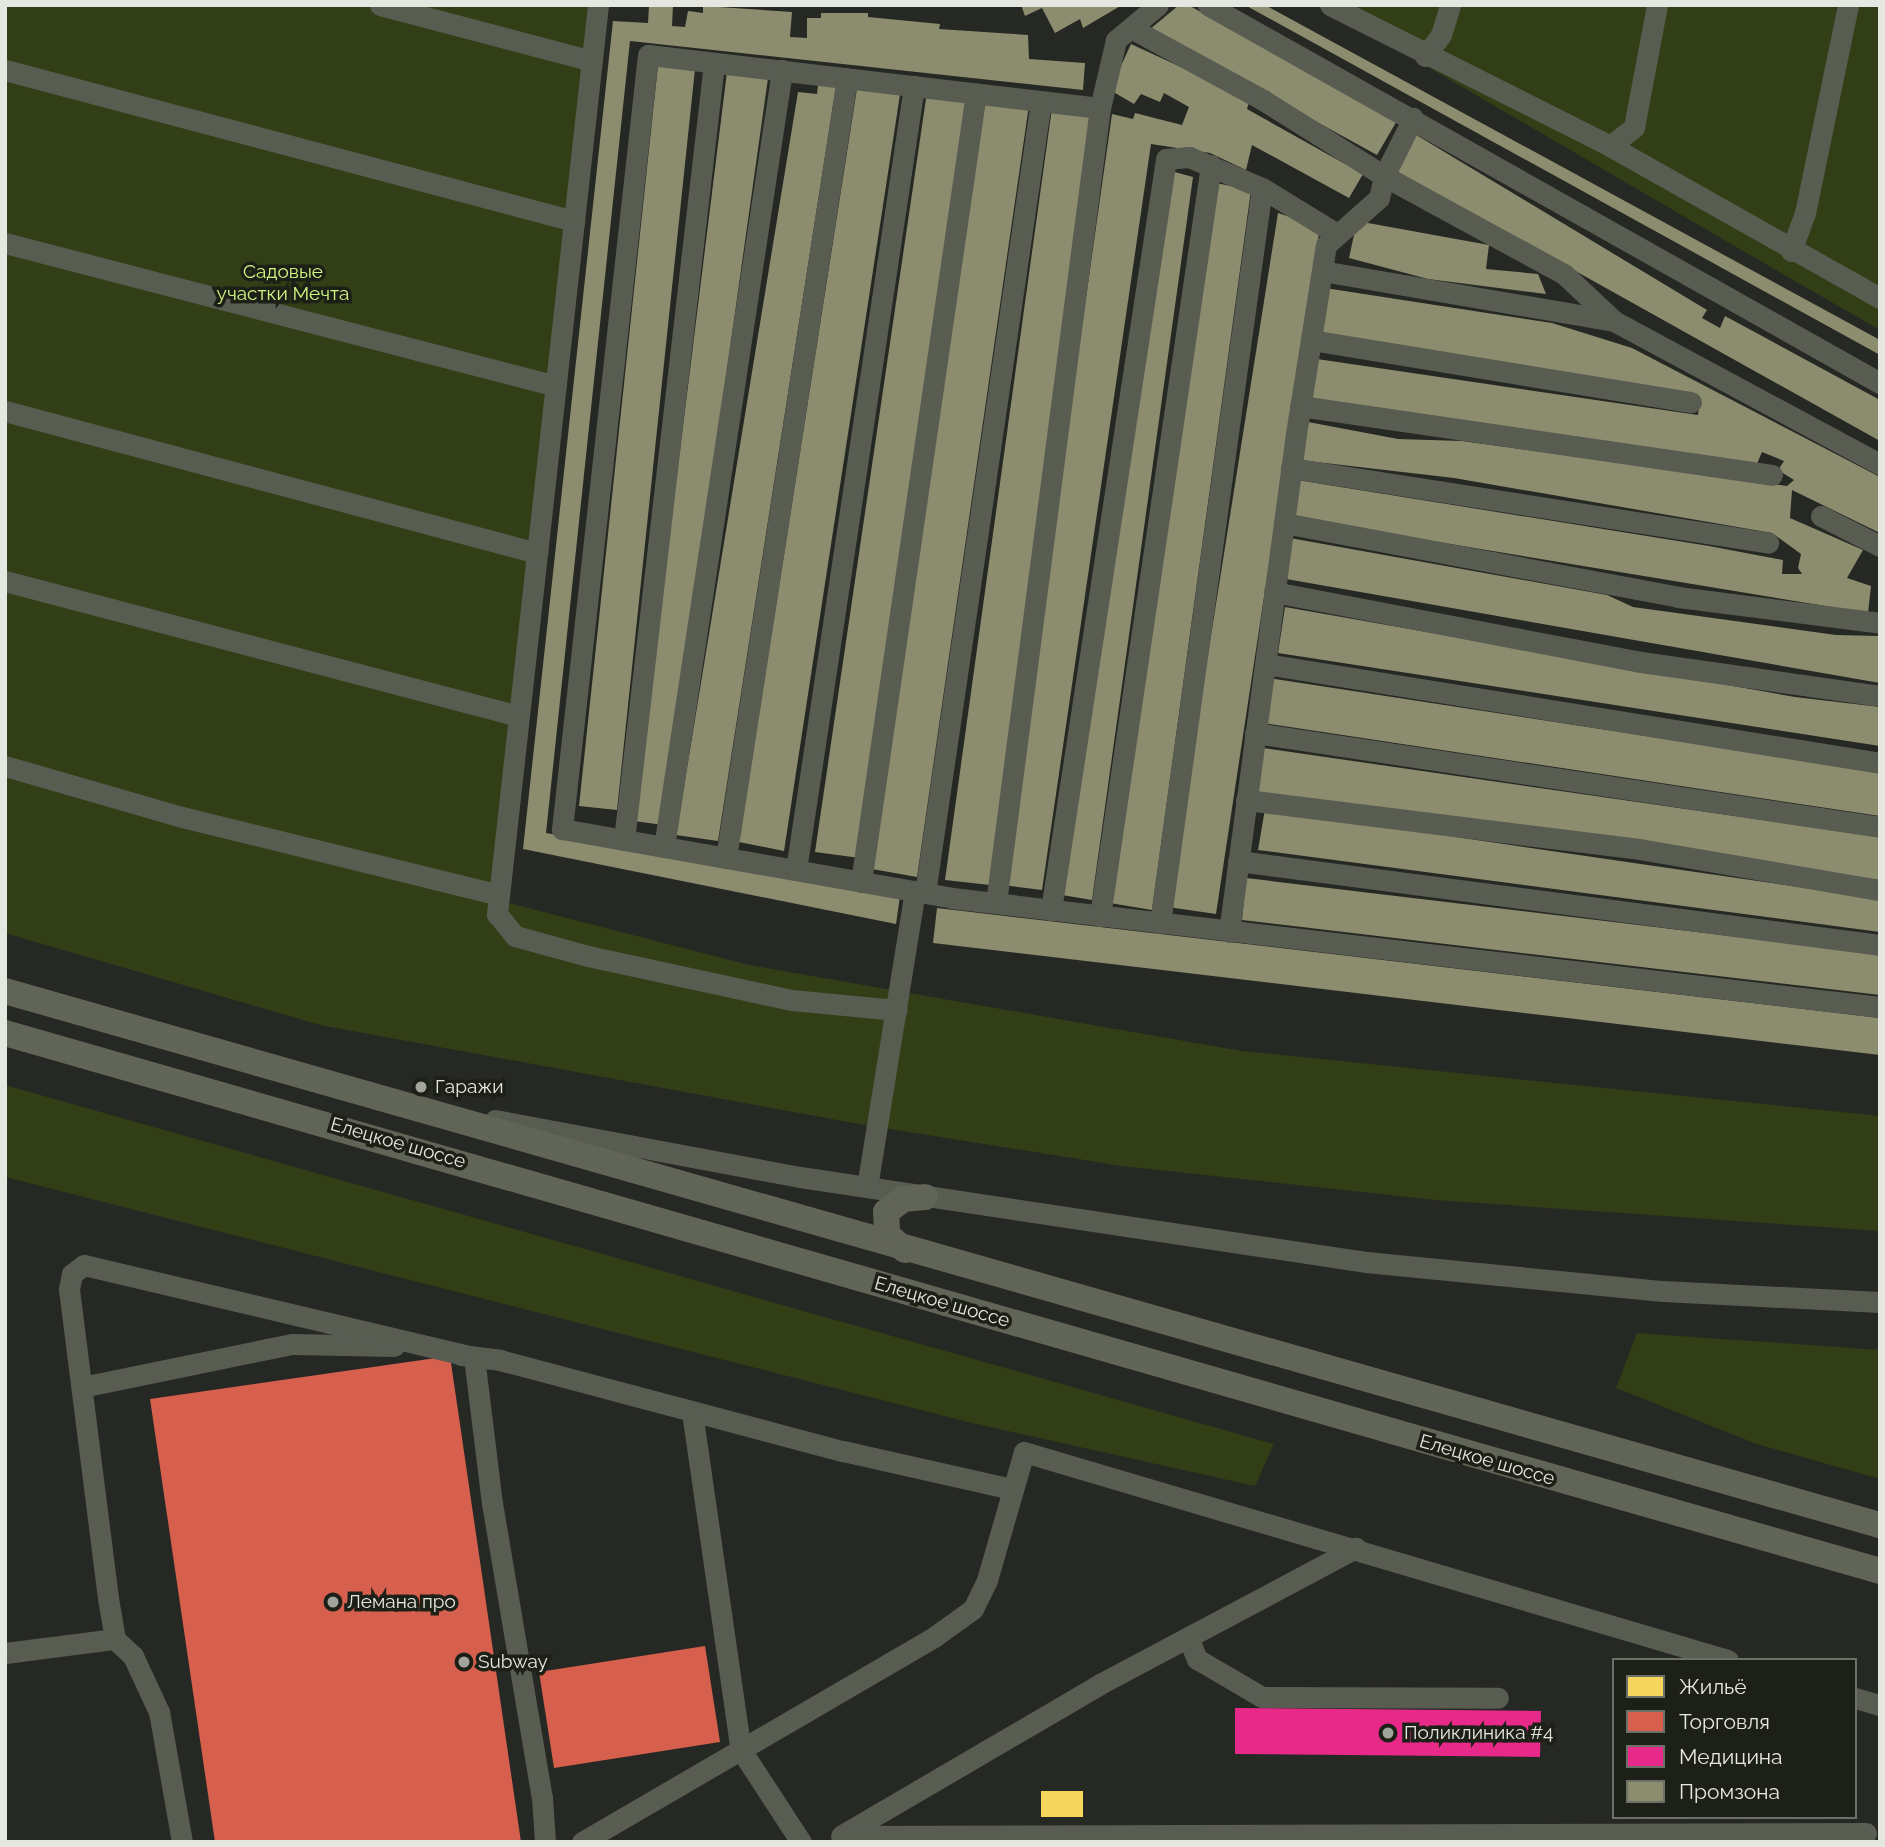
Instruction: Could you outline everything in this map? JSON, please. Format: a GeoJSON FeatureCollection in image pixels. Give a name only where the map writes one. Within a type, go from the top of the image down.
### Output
{"type":"FeatureCollection","features":[{"type":"Feature","properties":{"kind":"main road","name":"Елецкое шоссе"},"geometry":{"type":"LineString","coordinates":[[5,991],[398,1101],[907,1251],[1880,1525]]}},
{"type":"Feature","properties":{"kind":"main road","name":"Елецкое шоссе"},"geometry":{"type":"LineString","coordinates":[[5,1033],[1880,1570]]}},
{"type":"Feature","properties":{"kind":"main road"},"geometry":{"type":"LineString","coordinates":[[907,1251],[887,1235],[886,1212],[903,1199],[925,1197]]}},
{"type":"Feature","properties":{"kind":"street"},"geometry":{"type":"LineString","coordinates":[[380,5],[592,61]]}},
{"type":"Feature","properties":{"kind":"street"},"geometry":{"type":"LineString","coordinates":[[598,5],[497,914],[515,936],[527,939],[791,1000],[897,1010]]}},
{"type":"Feature","properties":{"kind":"street"},"geometry":{"type":"LineString","coordinates":[[996,903],[1100,108],[1116,40],[1158,5]]}},
{"type":"Feature","properties":{"kind":"street"},"geometry":{"type":"LineString","coordinates":[[1208,5],[1880,383]]}},
{"type":"Feature","properties":{"kind":"street"},"geometry":{"type":"LineString","coordinates":[[1330,5],[1425,56],[1610,146],[1791,251],[1880,298]]}},
{"type":"Feature","properties":{"kind":"street"},"geometry":{"type":"LineString","coordinates":[[1425,56],[1441,35],[1450,5]]}},
{"type":"Feature","properties":{"kind":"street"},"geometry":{"type":"LineString","coordinates":[[1610,146],[1633,127],[1657,5]]}},
{"type":"Feature","properties":{"kind":"street"},"geometry":{"type":"LineString","coordinates":[[1791,251],[1805,213],[1848,5]]}},
{"type":"Feature","properties":{"kind":"street"},"geometry":{"type":"LineString","coordinates":[[1131,28],[1263,100],[1384,176],[1564,274],[1614,321],[1880,464]]}},
{"type":"Feature","properties":{"kind":"street"},"geometry":{"type":"LineString","coordinates":[[1100,108],[648,55],[562,829],[996,903],[1880,1007]]}},
{"type":"Feature","properties":{"kind":"street"},"geometry":{"type":"LineString","coordinates":[[624,840],[715,62]]}},
{"type":"Feature","properties":{"kind":"street"},"geometry":{"type":"LineString","coordinates":[[5,70],[574,221]]}},
{"type":"Feature","properties":{"kind":"street"},"geometry":{"type":"LineString","coordinates":[[664,847],[782,70]]}},
{"type":"Feature","properties":{"kind":"street"},"geometry":{"type":"LineString","coordinates":[[726,858],[847,78]]}},
{"type":"Feature","properties":{"kind":"street"},"geometry":{"type":"LineString","coordinates":[[796,870],[914,86]]}},
{"type":"Feature","properties":{"kind":"street"},"geometry":{"type":"LineString","coordinates":[[861,882],[976,93]]}},
{"type":"Feature","properties":{"kind":"street"},"geometry":{"type":"LineString","coordinates":[[867,1187],[920,892],[1041,101]]}},
{"type":"Feature","properties":{"kind":"street"},"geometry":{"type":"LineString","coordinates":[[1229,932],[1291,468],[1326,245],[1379,198],[1384,176],[1413,118]]}},
{"type":"Feature","properties":{"kind":"street"},"geometry":{"type":"LineString","coordinates":[[1051,910],[1166,159],[1189,157],[1211,165],[1262,188],[1337,234]]}},
{"type":"Feature","properties":{"kind":"street"},"geometry":{"type":"LineString","coordinates":[[1100,916],[1211,165]]}},
{"type":"Feature","properties":{"kind":"street"},"geometry":{"type":"LineString","coordinates":[[1160,923],[1262,188]]}},
{"type":"Feature","properties":{"kind":"street"},"geometry":{"type":"LineString","coordinates":[[5,243],[556,386]]}},
{"type":"Feature","properties":{"kind":"street"},"geometry":{"type":"LineString","coordinates":[[1322,271],[1614,321]]}},
{"type":"Feature","properties":{"kind":"street"},"geometry":{"type":"LineString","coordinates":[[1311,340],[1691,402]]}},
{"type":"Feature","properties":{"kind":"street"},"geometry":{"type":"LineString","coordinates":[[1300,406],[1772,475]]}},
{"type":"Feature","properties":{"kind":"street"},"geometry":{"type":"LineString","coordinates":[[5,411],[537,553]]}},
{"type":"Feature","properties":{"kind":"street"},"geometry":{"type":"LineString","coordinates":[[1291,468],[1768,542]]}},
{"type":"Feature","properties":{"kind":"street"},"geometry":{"type":"LineString","coordinates":[[1821,516],[1880,546]]}},
{"type":"Feature","properties":{"kind":"street"},"geometry":{"type":"LineString","coordinates":[[1284,523],[1678,597],[1880,623]]}},
{"type":"Feature","properties":{"kind":"street"},"geometry":{"type":"LineString","coordinates":[[5,581],[519,716]]}},
{"type":"Feature","properties":{"kind":"street"},"geometry":{"type":"LineString","coordinates":[[1275,592],[1641,662],[1880,696]]}},
{"type":"Feature","properties":{"kind":"street"},"geometry":{"type":"LineString","coordinates":[[1265,664],[1880,763]]}},
{"type":"Feature","properties":{"kind":"street"},"geometry":{"type":"LineString","coordinates":[[1255,733],[1880,827]]}},
{"type":"Feature","properties":{"kind":"street"},"geometry":{"type":"LineString","coordinates":[[5,766],[182,817],[499,895]]}},
{"type":"Feature","properties":{"kind":"street"},"geometry":{"type":"LineString","coordinates":[[1247,800],[1639,849],[1880,890]]}},
{"type":"Feature","properties":{"kind":"street"},"geometry":{"type":"LineString","coordinates":[[1238,861],[1880,945]]}},
{"type":"Feature","properties":{"kind":"street"},"geometry":{"type":"LineString","coordinates":[[398,1101],[925,1197],[1366,1262],[1663,1291],[1880,1302]]}},
{"type":"Feature","properties":{"kind":"street"},"geometry":{"type":"LineString","coordinates":[[182,1842],[159,1712],[133,1656],[115,1639],[69,1289],[72,1275],[84,1265],[604,1386],[692,1412],[1012,1489]]}},
{"type":"Feature","properties":{"kind":"street"},"geometry":{"type":"LineString","coordinates":[[82,1387],[292,1344],[392,1346],[474,1357]]}},
{"type":"Feature","properties":{"kind":"street"},"geometry":{"type":"LineString","coordinates":[[474,1357],[492,1503],[542,1798],[545,1842]]}},
{"type":"Feature","properties":{"kind":"street"},"geometry":{"type":"LineString","coordinates":[[692,1412],[741,1750],[801,1842]]}},
{"type":"Feature","properties":{"kind":"street"},"geometry":{"type":"LineString","coordinates":[[582,1842],[934,1637],[973,1609],[987,1580],[1020,1458],[1024,1452],[1033,1452],[1721,1658]]}},
{"type":"Feature","properties":{"kind":"street"},"geometry":{"type":"LineString","coordinates":[[836,1839],[1100,1684],[1356,1548]]}},
{"type":"Feature","properties":{"kind":"street"},"geometry":{"type":"LineString","coordinates":[[1188,1637],[1197,1659],[1262,1697],[1498,1698]]}},
{"type":"Feature","properties":{"kind":"street"},"geometry":{"type":"LineString","coordinates":[[5,1653],[115,1639]]}},
{"type":"Feature","properties":{"kind":"street"},"geometry":{"type":"LineString","coordinates":[[1857,1699],[1880,1705]]}},
{"type":"Feature","properties":{"kind":"street"},"geometry":{"type":"LineString","coordinates":[[836,1839],[1735,1839],[1870,1835]]}},
{"type":"Feature","properties":{"kind":"green space","name":"Садовые участки Мечта"},"geometry":{"type":"Polygon","coordinates":[[[5,5],[592,5],[493,899],[749,965],[1242,1051],[1880,1116],[1880,1231],[1435,1200],[1122,1166],[859,1124],[320,1025],[5,933],[5,5]]]}},
{"type":"Feature","properties":{"kind":"green space"},"geometry":{"type":"Polygon","coordinates":[[[1322,5],[1880,5],[1880,330],[1731,244],[1322,5]]]}},
{"type":"Feature","properties":{"kind":"green space"},"geometry":{"type":"Polygon","coordinates":[[[5,1085],[1274,1444],[1255,1486],[968,1422],[5,1177],[5,1085]]]}},
{"type":"Feature","properties":{"kind":"green space"},"geometry":{"type":"Polygon","coordinates":[[[1637,1333],[1880,1350],[1880,1479],[1757,1444],[1616,1388],[1637,1333]]]}},
{"type":"Feature","properties":{"kind":"building: Жильё"},"geometry":{"type":"Polygon","coordinates":[[[1041,1791],[1083,1791],[1083,1817],[1041,1817],[1041,1791]]]}},
{"type":"Feature","properties":{"kind":"building: Торговля","name":"Лемана про"},"geometry":{"type":"Polygon","coordinates":[[[450,1356],[521,1842],[215,1842],[150,1399],[450,1356]]]}},
{"type":"Feature","properties":{"kind":"building: Торговля"},"geometry":{"type":"Polygon","coordinates":[[[705,1646],[720,1742],[554,1768],[539,1672],[705,1646]]]}},
{"type":"Feature","properties":{"kind":"building: Медицина","name":"Поликлиника #4"},"geometry":{"type":"Polygon","coordinates":[[[1235,1708],[1541,1711],[1540,1757],[1235,1754],[1235,1708]]]}},
{"type":"Feature","properties":{"kind":"building: Промзона"},"geometry":{"type":"Polygon","coordinates":[[[649,5],[673,5],[672,26],[685,27],[688,11],[703,13],[703,6],[792,12],[790,37],[807,38],[807,18],[821,18],[821,13],[868,13],[868,17],[940,24],[939,29],[1028,35],[1029,59],[1085,63],[1083,90],[630,41],[546,833],[900,896],[896,924],[523,849],[613,21],[648,23],[649,5]]]}},
{"type":"Feature","properties":{"kind":"building: Промзона"},"geometry":{"type":"Polygon","coordinates":[[[1021,5],[1122,5],[1083,28],[1080,19],[1055,33],[1042,8],[1025,16],[1021,5]]]}},
{"type":"Feature","properties":{"kind":"building: Промзона"},"geometry":{"type":"Polygon","coordinates":[[[1179,5],[1188,5],[1398,119],[1377,155],[1149,30],[1179,5]]]}},
{"type":"Feature","properties":{"kind":"building: Промзона"},"geometry":{"type":"Polygon","coordinates":[[[1245,5],[1265,5],[1880,340],[1880,355],[1245,5]]]}},
{"type":"Feature","properties":{"kind":"building: Промзона"},"geometry":{"type":"Polygon","coordinates":[[[1131,44],[1250,99],[1247,109],[1363,174],[1349,198],[1252,145],[1246,170],[1210,153],[1151,144],[1042,890],[1003,885],[1112,114],[1133,119],[1135,113],[1182,125],[1189,107],[1164,93],[1160,102],[1141,94],[1134,104],[1110,90],[1131,44]]]}},
{"type":"Feature","properties":{"kind":"building: Промзона"},"geometry":{"type":"Polygon","coordinates":[[[658,65],[695,69],[617,810],[579,806],[658,65]]]}},
{"type":"Feature","properties":{"kind":"building: Промзона"},"geometry":{"type":"Polygon","coordinates":[[[727,72],[768,78],[663,825],[634,821],[727,72]]]}},
{"type":"Feature","properties":{"kind":"building: Промзона"},"geometry":{"type":"Polygon","coordinates":[[[858,82],[901,88],[784,851],[739,842],[858,82]]]}},
{"type":"Feature","properties":{"kind":"building: Промзона"},"geometry":{"type":"Polygon","coordinates":[[[818,84],[836,86],[718,841],[676,835],[798,92],[817,94],[818,84]]]}},
{"type":"Feature","properties":{"kind":"building: Промзона"},"geometry":{"type":"Polygon","coordinates":[[[927,92],[968,99],[860,858],[815,852],[927,92]]]}},
{"type":"Feature","properties":{"kind":"building: Промзона"},"geometry":{"type":"Polygon","coordinates":[[[986,97],[1029,105],[917,877],[872,869],[986,97]]]}},
{"type":"Feature","properties":{"kind":"building: Промзона"},"geometry":{"type":"Polygon","coordinates":[[[1052,108],[1092,115],[990,885],[945,880],[1052,108]]]}},
{"type":"Feature","properties":{"kind":"building: Промзона"},"geometry":{"type":"Polygon","coordinates":[[[1413,133],[1707,310],[1702,318],[1720,328],[1725,316],[1880,400],[1880,441],[1391,168],[1413,133]]]}},
{"type":"Feature","properties":{"kind":"building: Промзона"},"geometry":{"type":"Polygon","coordinates":[[[1171,171],[1193,177],[1092,900],[1062,895],[1171,171]]]}},
{"type":"Feature","properties":{"kind":"building: Промзона"},"geometry":{"type":"Polygon","coordinates":[[[1216,183],[1251,190],[1152,910],[1110,903],[1216,183]]]}},
{"type":"Feature","properties":{"kind":"building: Промзона"},"geometry":{"type":"Polygon","coordinates":[[[1278,213],[1320,227],[1216,914],[1168,907],[1278,213]]]}},
{"type":"Feature","properties":{"kind":"building: Промзона"},"geometry":{"type":"Polygon","coordinates":[[[1357,221],[1489,245],[1486,269],[1538,274],[1546,294],[1428,279],[1349,258],[1357,221]]]}},
{"type":"Feature","properties":{"kind":"building: Промзона"},"geometry":{"type":"Polygon","coordinates":[[[1325,288],[1552,323],[1632,348],[1880,477],[1880,533],[1792,490],[1790,518],[1863,550],[1847,578],[1871,586],[1868,613],[1293,518],[1297,480],[1709,546],[1783,560],[1782,574],[1802,574],[1798,568],[1801,554],[1772,533],[1454,478],[1299,460],[1308,422],[1398,439],[1462,441],[1787,486],[1794,480],[1778,470],[1784,461],[1762,452],[1756,466],[1310,398],[1317,359],[1698,415],[1700,398],[1317,333],[1325,288]]]}},
{"type":"Feature","properties":{"kind":"building: Промзона"},"geometry":{"type":"Polygon","coordinates":[[[1290,538],[1607,595],[1633,607],[1836,635],[1880,636],[1880,683],[1286,579],[1290,538]]]}},
{"type":"Feature","properties":{"kind":"building: Промзона"},"geometry":{"type":"Polygon","coordinates":[[[1285,607],[1795,697],[1880,707],[1880,746],[1278,653],[1285,607]]]}},
{"type":"Feature","properties":{"kind":"building: Промзона"},"geometry":{"type":"Polygon","coordinates":[[[1269,678],[1880,772],[1880,816],[1263,723],[1269,678]]]}},
{"type":"Feature","properties":{"kind":"building: Промзона"},"geometry":{"type":"Polygon","coordinates":[[[1263,748],[1880,837],[1880,880],[1252,792],[1263,748]]]}},
{"type":"Feature","properties":{"kind":"building: Промзона"},"geometry":{"type":"Polygon","coordinates":[[[1265,809],[1880,899],[1880,932],[1258,850],[1265,809]]]}},
{"type":"Feature","properties":{"kind":"building: Промзона"},"geometry":{"type":"Polygon","coordinates":[[[1246,878],[1880,954],[1880,995],[1242,920],[1246,878]]]}},
{"type":"Feature","properties":{"kind":"building: Промзона"},"geometry":{"type":"Polygon","coordinates":[[[937,908],[1880,1018],[1880,1055],[933,943],[937,908]]]}},
{"type":"Feature","properties":{"kind":"place","name":"Гаражи"},"geometry":{"type":"Point","coordinates":[421,1087]}},
{"type":"Feature","properties":{"kind":"place","name":"Лемана про"},"geometry":{"type":"Point","coordinates":[333,1602]}},
{"type":"Feature","properties":{"kind":"place","name":"Subway"},"geometry":{"type":"Point","coordinates":[464,1662]}},
{"type":"Feature","properties":{"kind":"place","name":"Поликлиника #4"},"geometry":{"type":"Point","coordinates":[1388,1733]}}]}
